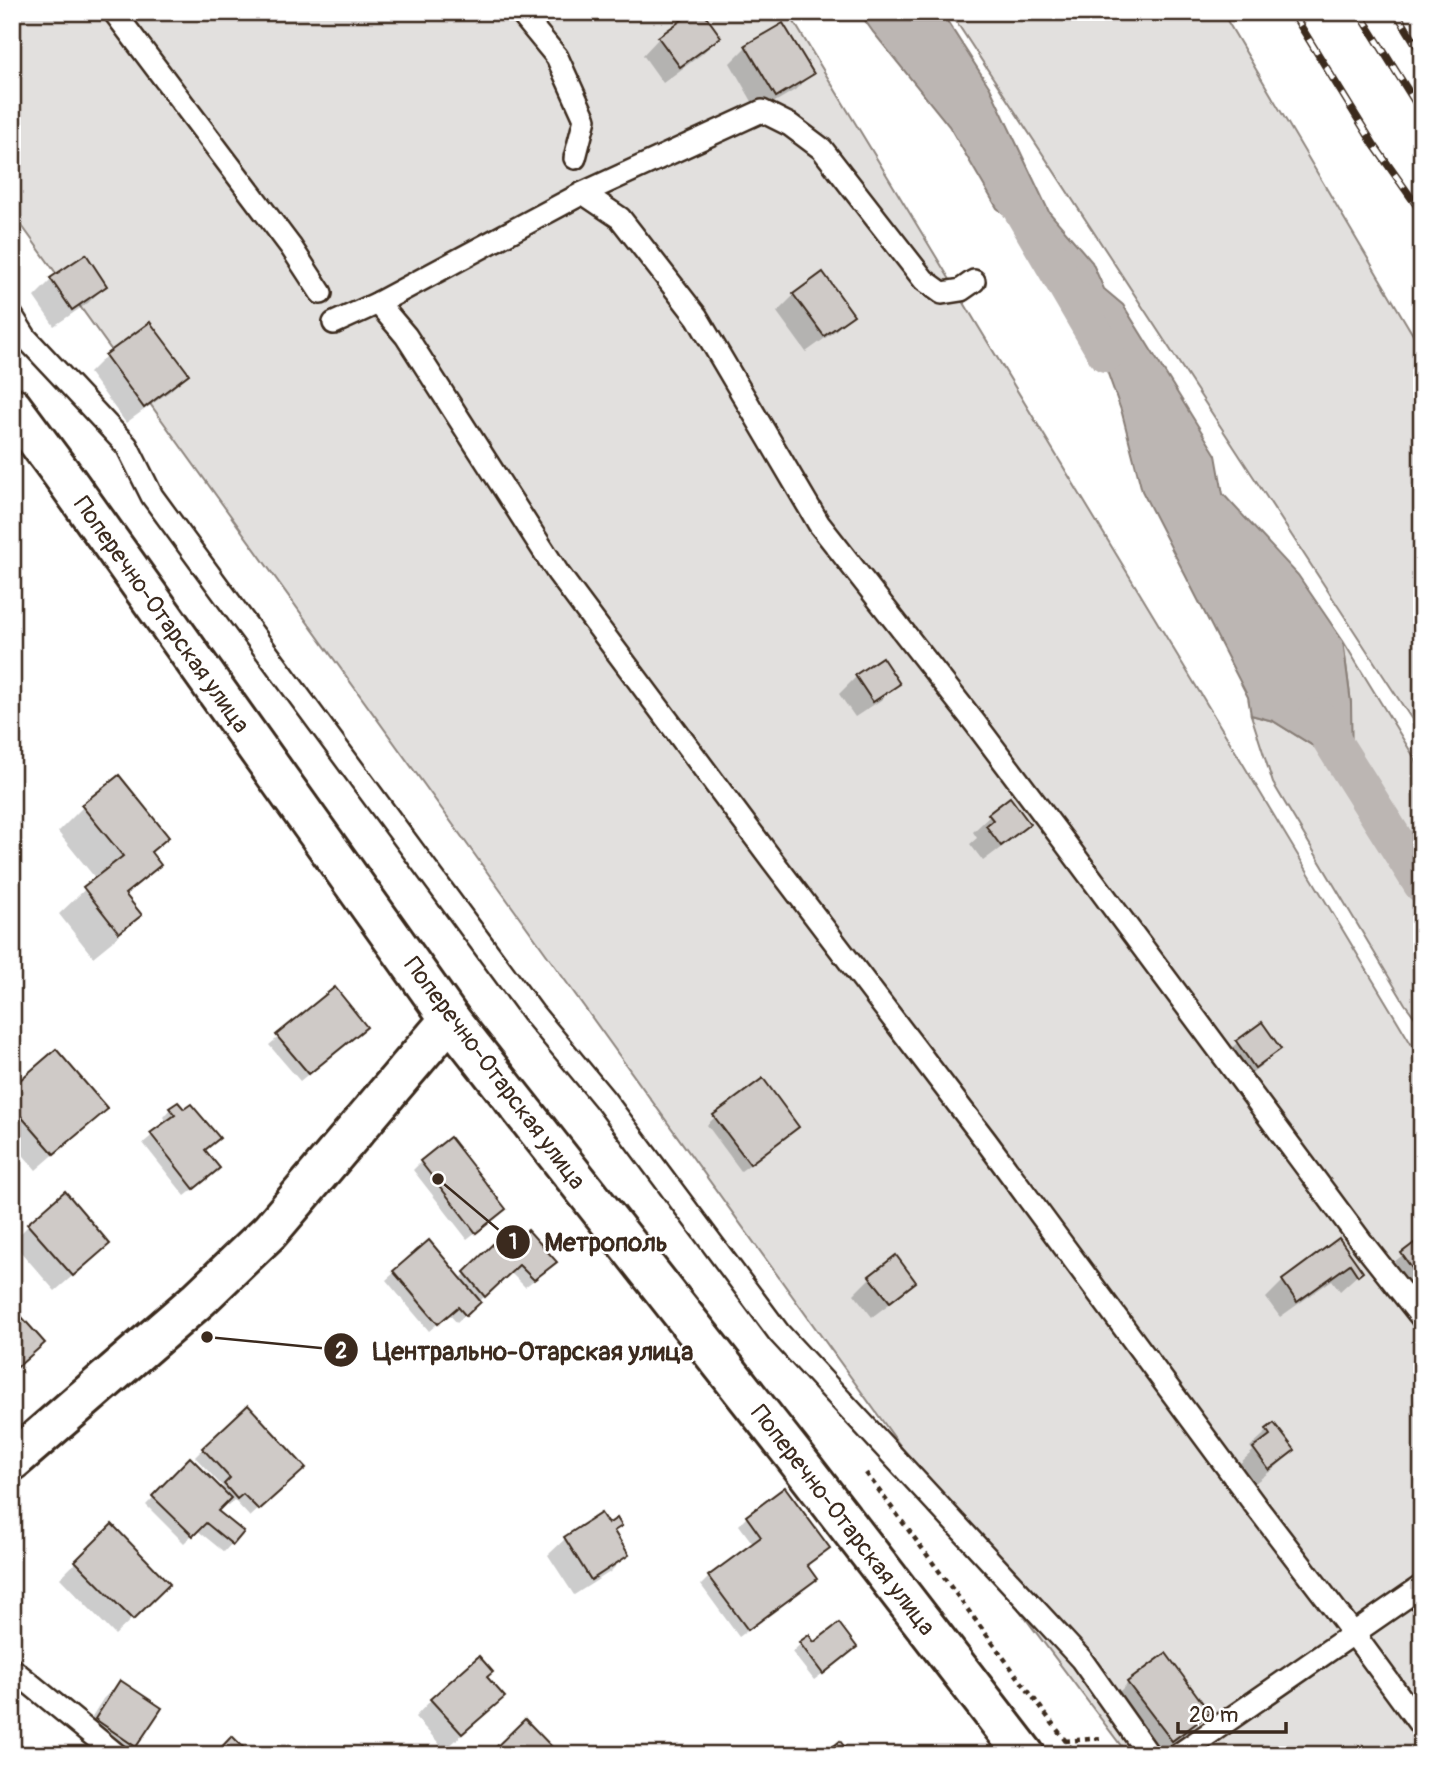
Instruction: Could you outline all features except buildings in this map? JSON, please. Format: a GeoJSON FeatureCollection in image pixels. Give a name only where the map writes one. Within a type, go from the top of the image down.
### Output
{"type":"FeatureCollection","features":[{"type":"Feature","properties":{"kind":"street","name":"Поперечно-Отарская улица"},"geometry":{"type":"LineString","coordinates":[[12,407],[450,1018],[792,1452],[1041,1751]]}},
{"type":"Feature","properties":{"kind":"street"},"geometry":{"type":"LineString","coordinates":[[12,1461],[199,1299],[270,1231],[450,1018]]}},
{"type":"Feature","properties":{"kind":"lane"},"geometry":{"type":"LineString","coordinates":[[114,12],[291,247],[321,293]]}},
{"type":"Feature","properties":{"kind":"lane"},"geometry":{"type":"LineString","coordinates":[[520,12],[557,57],[585,119],[575,158]]}},
{"type":"Feature","properties":{"kind":"lane"},"geometry":{"type":"LineString","coordinates":[[334,323],[378,303],[583,193],[762,111],[790,125],[822,149],[924,280],[942,293],[961,290],[974,281]]}},
{"type":"Feature","properties":{"kind":"lane"},"geometry":{"type":"LineString","coordinates":[[583,193],[620,218],[697,317],[819,524],[1007,766],[1361,1241],[1422,1318]]}},
{"type":"Feature","properties":{"kind":"lane"},"geometry":{"type":"LineString","coordinates":[[378,303],[406,335],[558,573],[986,1141],[1422,1727]]}},
{"type":"Feature","properties":{"kind":"lane"},"geometry":{"type":"LineString","coordinates":[[12,316],[26,338],[127,446],[152,496],[245,623],[533,1013],[606,1100],[779,1333],[1081,1658],[1149,1755]]}},
{"type":"Feature","properties":{"kind":"lane"},"geometry":{"type":"LineString","coordinates":[[1178,1755],[1422,1586]]}},
{"type":"Feature","properties":{"kind":"lane"},"geometry":{"type":"LineString","coordinates":[[12,1669],[117,1755]]}},
{"type":"Feature","properties":{"kind":"path"},"geometry":{"type":"LineString","coordinates":[[1041,1751],[1066,1741],[1135,1735]]}},
{"type":"Feature","properties":{"kind":"shaded area"},"geometry":{"type":"Polygon","coordinates":[[[12,12],[788,12],[1422,1062],[1422,1755],[1128,1755],[999,1583],[12,212],[12,12]]]}},
{"type":"Feature","properties":{"kind":"shaded area"},"geometry":{"type":"Polygon","coordinates":[[[859,12],[942,13],[990,88],[1049,212],[1092,262],[1104,289],[1123,305],[1216,455],[1223,494],[1298,575],[1343,641],[1351,703],[1352,763],[1323,752],[1273,721],[1251,715],[1248,697],[1142,491],[1122,413],[1070,284],[1046,246],[997,208],[949,126],[859,12]]]}},
{"type":"Feature","properties":{"kind":"shaded area"},"geometry":{"type":"Polygon","coordinates":[[[950,12],[1222,12],[1422,350],[1422,735],[950,12]]]}},
{"type":"Feature","properties":{"kind":"shaded area"},"geometry":{"type":"Polygon","coordinates":[[[1343,641],[1422,770],[1422,1027],[1405,1004],[1273,783],[1251,715],[1273,721],[1323,752],[1351,703],[1343,641]]]}},
{"type":"Feature","properties":{"kind":"waterway"},"geometry":{"type":"LineString","coordinates":[[1014,196],[1106,353]]}},
{"type":"Feature","properties":{"kind":"waterway"},"geometry":{"type":"LineString","coordinates":[[1317,717],[1422,884]]}},
{"type":"Feature","properties":{"kind":"railway"},"geometry":{"type":"LineString","coordinates":[[1292,12],[1374,145],[1422,213]]}},
{"type":"Feature","properties":{"kind":"railway"},"geometry":{"type":"LineString","coordinates":[[1359,12],[1422,113]]}},
{"type":"Feature","properties":{"kind":"railway"},"geometry":{"type":"LineString","coordinates":[[1396,12],[1422,54]]}},
{"type":"Feature","properties":{"kind":"place","name":"Метрополь"},"geometry":{"type":"Point","coordinates":[438,1179]}},
{"type":"Feature","properties":{"kind":"place","name":"Центрально-Отарская улица"},"geometry":{"type":"Point","coordinates":[207,1337]}}]}
